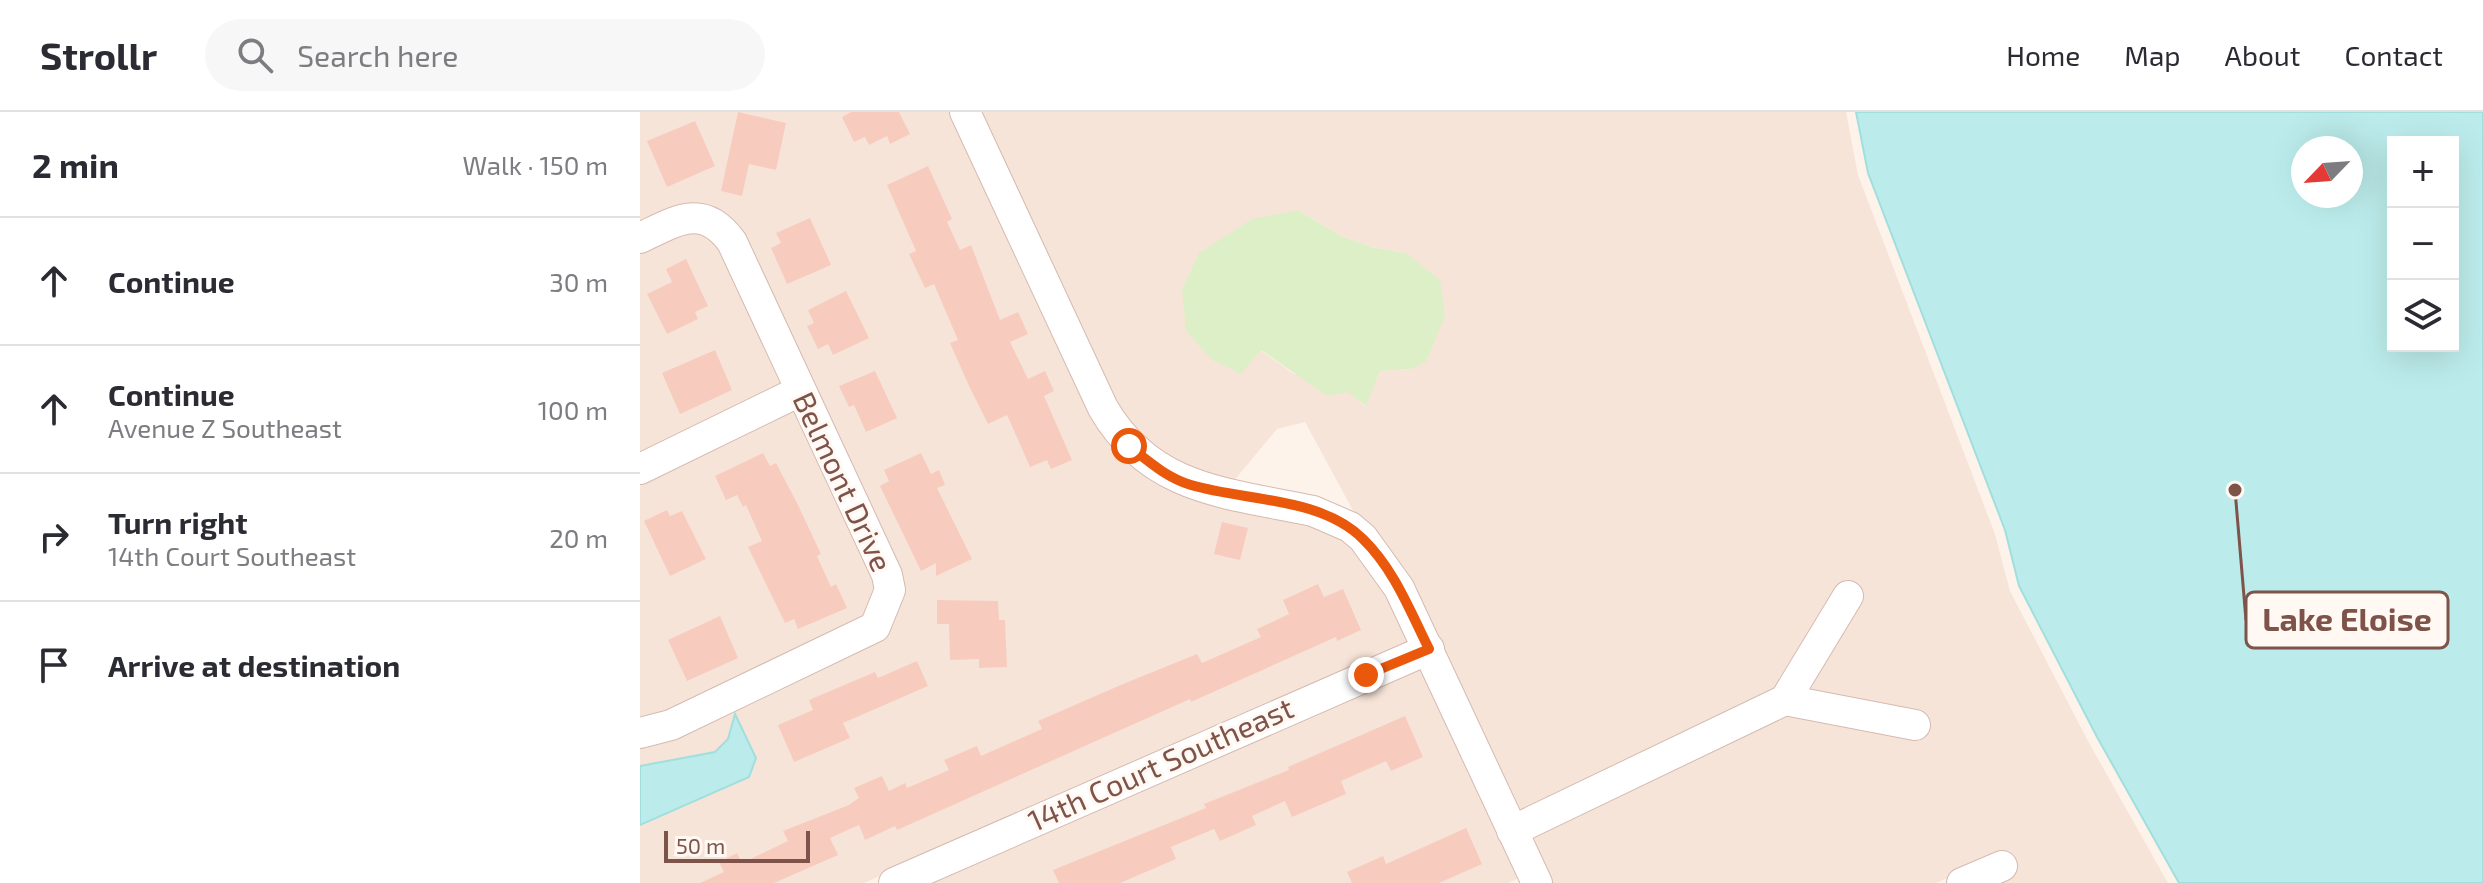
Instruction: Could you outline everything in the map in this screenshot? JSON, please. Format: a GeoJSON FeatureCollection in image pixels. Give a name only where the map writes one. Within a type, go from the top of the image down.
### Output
{"type":"FeatureCollection","features":[{"type":"Feature","properties":{"kind":"street"},"geometry":{"type":"LineString","coordinates":[[965,112],[1110,421],[1129,446],[1155,467],[1188,484],[1313,511],[1350,527],[1383,562],[1429,649],[1535,883]]}},
{"type":"Feature","properties":{"kind":"street","name":"Belmont Drive"},"geometry":{"type":"LineString","coordinates":[[640,238],[686,218],[713,221],[725,232],[887,575],[890,590],[875,627],[671,725],[640,733]]}},
{"type":"Feature","properties":{"kind":"street"},"geometry":{"type":"LineString","coordinates":[[640,469],[800,391]]}},
{"type":"Feature","properties":{"kind":"street"},"geometry":{"type":"LineString","coordinates":[[1512,831],[1785,700],[1848,596]]}},
{"type":"Feature","properties":{"kind":"street","name":"14th Court Southeast"},"geometry":{"type":"LineString","coordinates":[[894,883],[1429,649]]}},
{"type":"Feature","properties":{"kind":"street"},"geometry":{"type":"LineString","coordinates":[[1785,700],[1915,725]]}},
{"type":"Feature","properties":{"kind":"street"},"geometry":{"type":"LineString","coordinates":[[1962,883],[2002,866]]}},
{"type":"Feature","properties":{"kind":"shaded area"},"geometry":{"type":"Polygon","coordinates":[[[640,112],[952,112],[1101,427],[1343,536],[1373,568],[1414,644],[864,883],[640,883],[640,825],[749,777],[735,715],[728,739],[715,752],[640,766],[640,744],[894,613],[742,237],[640,227],[640,112]]]}},
{"type":"Feature","properties":{"kind":"shaded area"},"geometry":{"type":"Polygon","coordinates":[[[977,112],[1846,112],[1858,175],[1995,534],[2010,591],[2088,741],[2168,883],[1987,883],[2016,870],[2008,852],[1936,883],[1549,883],[1526,834],[1784,712],[1923,737],[1929,717],[1802,693],[1862,591],[1844,582],[1777,693],[1518,815],[1305,422],[1277,429],[1232,483],[1162,459],[1120,415],[977,112]],[[1298,210],[1260,350],[1294,374],[1348,391],[1365,406],[1380,371],[1411,369],[1406,253],[1372,247],[1341,236],[1298,210]]]}},
{"type":"Feature","properties":{"kind":"shaded area"},"geometry":{"type":"Polygon","coordinates":[[[687,228],[716,239],[786,387],[640,458],[640,249],[687,228]]]}},
{"type":"Feature","properties":{"kind":"shaded area"},"geometry":{"type":"Polygon","coordinates":[[[795,405],[878,591],[867,619],[640,723],[640,480],[795,405]]]}},
{"type":"Feature","properties":{"kind":"shaded area"},"geometry":{"type":"Polygon","coordinates":[[[1422,662],[1521,877],[1508,883],[915,883],[1422,662]]]}},
{"type":"Feature","properties":{"kind":"green space"},"geometry":{"type":"Polygon","coordinates":[[[1298,210],[1341,236],[1372,247],[1406,253],[1440,280],[1445,316],[1426,362],[1411,369],[1380,371],[1366,406],[1348,392],[1327,396],[1261,350],[1241,374],[1212,360],[1186,331],[1182,290],[1199,253],[1252,219],[1298,210]]]}},
{"type":"Feature","properties":{"kind":"water"},"geometry":{"type":"Polygon","coordinates":[[[1856,112],[2483,112],[2483,883],[2179,883],[2097,737],[2019,586],[2005,530],[1868,173],[1856,112]]]}},
{"type":"Feature","properties":{"kind":"water"},"geometry":{"type":"Polygon","coordinates":[[[735,714],[756,758],[749,777],[640,825],[640,766],[715,752],[728,739],[735,714]]]}},
{"type":"Feature","properties":{"kind":"building"},"geometry":{"type":"Polygon","coordinates":[[[738,112],[786,123],[776,170],[749,164],[742,196],[721,191],[738,112]]]}},
{"type":"Feature","properties":{"kind":"building"},"geometry":{"type":"Polygon","coordinates":[[[851,112],[899,112],[910,134],[890,144],[887,136],[869,145],[865,137],[854,142],[842,117],[851,112]]]}},
{"type":"Feature","properties":{"kind":"building"},"geometry":{"type":"Polygon","coordinates":[[[695,121],[715,166],[667,187],[647,141],[695,121]]]}},
{"type":"Feature","properties":{"kind":"building"},"geometry":{"type":"Polygon","coordinates":[[[928,166],[952,219],[947,222],[960,250],[971,245],[1000,320],[1018,312],[1028,334],[1010,342],[1028,379],[1045,371],[1054,391],[1044,396],[1072,460],[1051,469],[1047,460],[1030,467],[1007,415],[988,424],[969,386],[950,343],[958,340],[934,284],[925,288],[909,254],[916,251],[887,185],[928,166]]]}},
{"type":"Feature","properties":{"kind":"building"},"geometry":{"type":"Polygon","coordinates":[[[810,218],[831,265],[787,284],[771,248],[781,243],[776,233],[810,218]]]}},
{"type":"Feature","properties":{"kind":"building"},"geometry":{"type":"Polygon","coordinates":[[[686,259],[708,306],[695,312],[698,319],[667,334],[647,294],[672,282],[666,269],[686,259]]]}},
{"type":"Feature","properties":{"kind":"building"},"geometry":{"type":"Polygon","coordinates":[[[846,291],[869,338],[833,355],[828,344],[818,349],[807,326],[814,323],[808,310],[846,291]]]}},
{"type":"Feature","properties":{"kind":"building"},"geometry":{"type":"Polygon","coordinates":[[[715,350],[732,390],[680,414],[662,373],[715,350]]]}},
{"type":"Feature","properties":{"kind":"building"},"geometry":{"type":"Polygon","coordinates":[[[875,371],[897,418],[866,432],[854,405],[849,407],[839,386],[875,371]]]}},
{"type":"Feature","properties":{"kind":"building"},"geometry":{"type":"Polygon","coordinates":[[[763,453],[770,466],[776,463],[821,554],[817,556],[831,587],[836,584],[847,608],[798,629],[794,619],[785,623],[748,547],[762,541],[746,505],[743,507],[737,495],[726,500],[715,476],[763,453]]]}},
{"type":"Feature","properties":{"kind":"building"},"geometry":{"type":"Polygon","coordinates":[[[921,453],[931,474],[939,470],[945,485],[937,488],[972,559],[936,576],[936,563],[921,571],[880,486],[889,481],[884,470],[921,453]]]}},
{"type":"Feature","properties":{"kind":"building"},"geometry":{"type":"Polygon","coordinates":[[[667,510],[670,516],[682,511],[706,559],[670,576],[644,521],[667,510]]]}},
{"type":"Feature","properties":{"kind":"building"},"geometry":{"type":"Polygon","coordinates":[[[1222,522],[1248,528],[1240,560],[1214,554],[1222,522]]]}},
{"type":"Feature","properties":{"kind":"building"},"geometry":{"type":"Polygon","coordinates":[[[1318,584],[1324,597],[1343,589],[1361,630],[1337,641],[1336,637],[1191,702],[1190,699],[897,830],[895,826],[865,840],[859,825],[830,838],[838,855],[774,883],[700,883],[724,872],[719,862],[737,853],[742,863],[788,841],[783,831],[849,805],[859,798],[854,788],[882,776],[889,791],[905,783],[907,788],[949,770],[944,760],[977,746],[981,756],[1042,729],[1038,721],[1123,684],[1197,654],[1202,663],[1261,637],[1257,629],[1289,614],[1283,600],[1318,584]]]}},
{"type":"Feature","properties":{"kind":"building"},"geometry":{"type":"Polygon","coordinates":[[[937,600],[998,601],[999,620],[1005,620],[1007,667],[979,668],[979,659],[950,660],[949,624],[937,624],[937,600]]]}},
{"type":"Feature","properties":{"kind":"building"},"geometry":{"type":"Polygon","coordinates":[[[720,616],[738,658],[687,681],[668,640],[720,616]]]}},
{"type":"Feature","properties":{"kind":"building"},"geometry":{"type":"Polygon","coordinates":[[[917,661],[928,686],[843,723],[850,738],[794,762],[778,725],[813,710],[809,700],[875,672],[878,678],[917,661]]]}},
{"type":"Feature","properties":{"kind":"building"},"geometry":{"type":"Polygon","coordinates":[[[1405,716],[1423,757],[1391,771],[1386,761],[1341,781],[1346,794],[1292,817],[1285,801],[1252,816],[1256,825],[1220,841],[1214,829],[1171,847],[1176,859],[1120,883],[1059,883],[1053,870],[1206,808],[1204,804],[1289,770],[1288,767],[1405,716]]]}},
{"type":"Feature","properties":{"kind":"building"},"geometry":{"type":"Polygon","coordinates":[[[1466,828],[1482,864],[1439,883],[1352,883],[1347,872],[1383,856],[1386,864],[1466,828]]]}},
{"type":"Feature","properties":{"kind":"place","name":"Lake Eloise"},"geometry":{"type":"Point","coordinates":[2235,490]}},
{"type":"Feature","properties":{"kind":"route"},"geometry":{"type":"LineString","coordinates":[[1129,446],[1155,467],[1188,484],[1313,511],[1350,527],[1363,538],[1399,588],[1429,649],[1366,675]]}}]}
